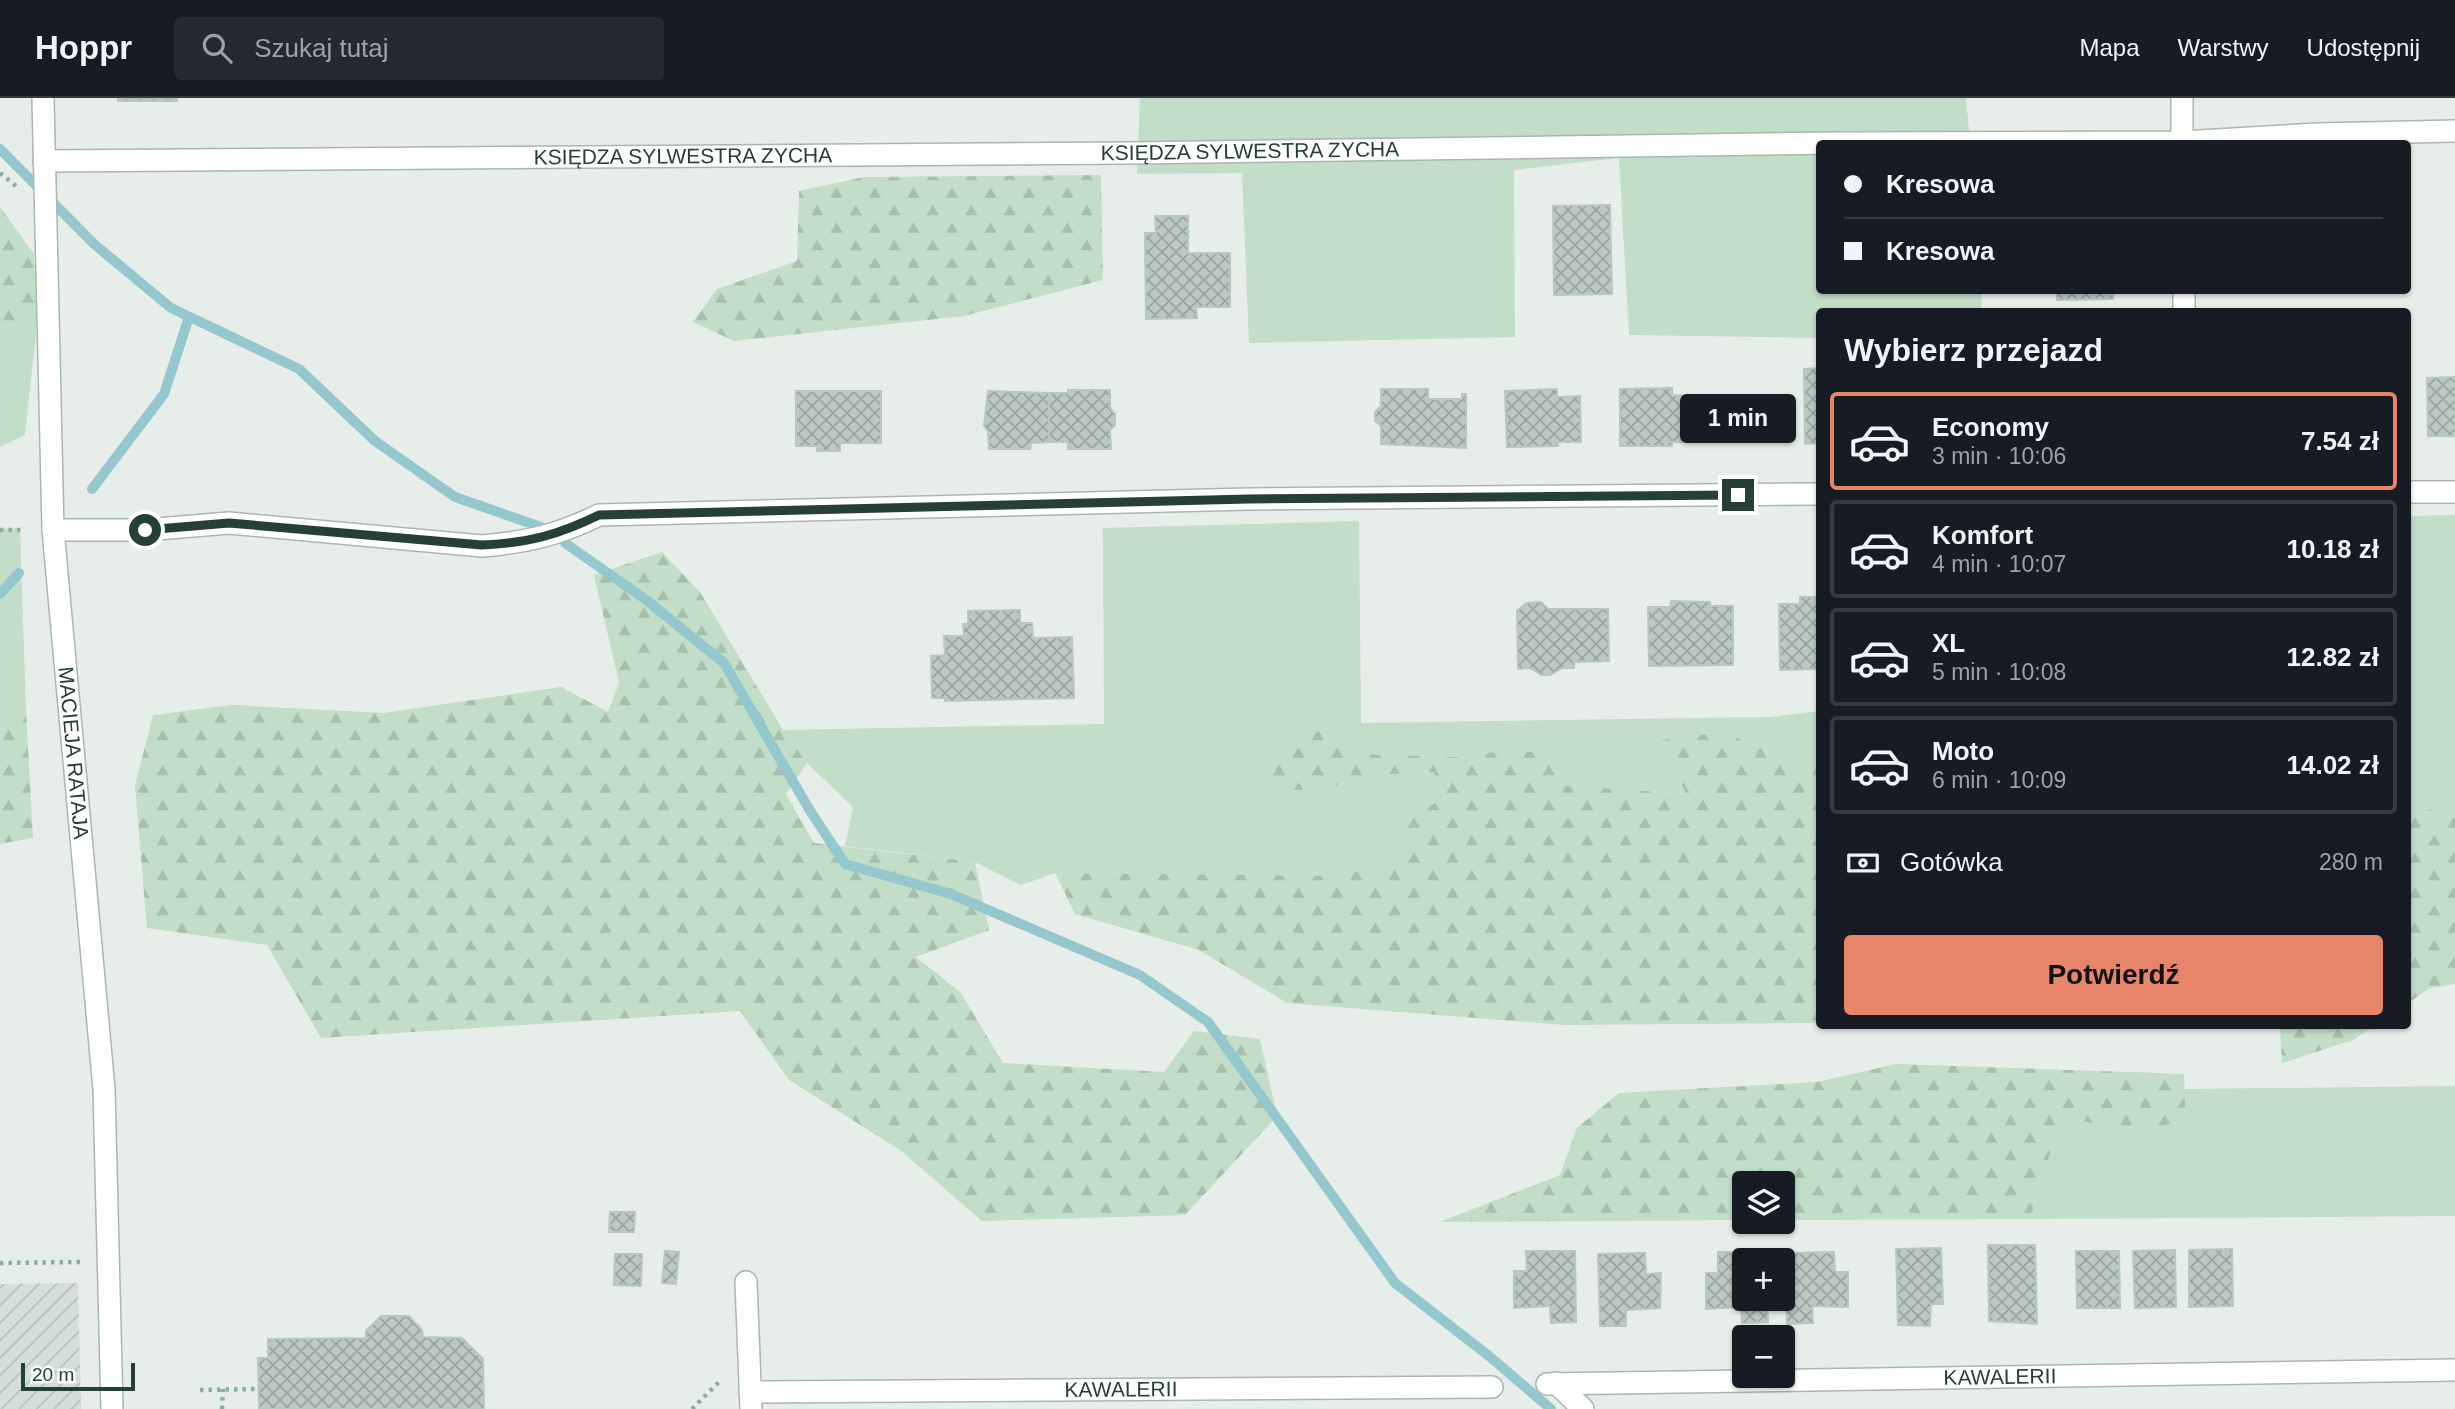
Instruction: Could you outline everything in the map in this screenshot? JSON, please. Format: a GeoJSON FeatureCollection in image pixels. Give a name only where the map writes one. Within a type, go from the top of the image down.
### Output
{"type":"FeatureCollection","features":[{"type":"Feature","properties":{"kind":"street","name":"MACIEJA RATAJA"},"geometry":{"type":"LineString","coordinates":[[43,98],[53,530],[104,1089],[112,1409]]}},
{"type":"Feature","properties":{"kind":"street"},"geometry":{"type":"LineString","coordinates":[[2182,98],[2182,140]]}},
{"type":"Feature","properties":{"kind":"street","name":"KSIĘDZA SYLWESTRA ZYCHA"},"geometry":{"type":"LineString","coordinates":[[2227,140],[2317,134],[2455,131]]}},
{"type":"Feature","properties":{"kind":"street","name":"KSIĘDZA SYLWESTRA ZYCHA"},"geometry":{"type":"LineString","coordinates":[[44,170],[1816,143]]}},
{"type":"Feature","properties":{"kind":"street"},"geometry":{"type":"LineString","coordinates":[[2411,492],[2455,492]]}},
{"type":"Feature","properties":{"kind":"street"},"geometry":{"type":"LineString","coordinates":[[53,530],[145,530],[229,523],[482,545],[520,543],[561,534],[599,515],[1249,499],[1816,494]]}},
{"type":"Feature","properties":{"kind":"street"},"geometry":{"type":"LineString","coordinates":[[747,1282],[750,1400]]}},
{"type":"Feature","properties":{"kind":"street","name":"KAWALERII"},"geometry":{"type":"LineString","coordinates":[[1583,1409],[1551,1384],[2455,1370]]}},
{"type":"Feature","properties":{"kind":"street","name":"KAWALERII"},"geometry":{"type":"LineString","coordinates":[[750,1400],[1492,1387]]}},
{"type":"Feature","properties":{"kind":"path"},"geometry":{"type":"LineString","coordinates":[[0,1263],[110,1262]]}},
{"type":"Feature","properties":{"kind":"path"},"geometry":{"type":"LineString","coordinates":[[692,1409],[723,1378]]}},
{"type":"Feature","properties":{"kind":"path"},"geometry":{"type":"LineString","coordinates":[[222,1409],[223,1389]]}},
{"type":"Feature","properties":{"kind":"path"},"geometry":{"type":"LineString","coordinates":[[200,1390],[258,1389]]}},
{"type":"Feature","properties":{"kind":"shaded area"},"geometry":{"type":"Polygon","coordinates":[[[78,1283],[81,1409],[0,1409],[0,1284],[78,1283]]]}},
{"type":"Feature","properties":{"kind":"green space"},"geometry":{"type":"Polygon","coordinates":[[[1140,98],[1966,98],[1970,140],[1816,140],[1816,294],[1981,294],[1982,308],[1816,308],[1816,338],[1629,335],[1619,158],[1514,170],[1515,337],[1249,343],[1242,173],[1137,174],[1140,98]]]}},
{"type":"Feature","properties":{"kind":"green space"},"geometry":{"type":"Polygon","coordinates":[[[1101,175],[1103,280],[964,316],[734,341],[693,322],[717,289],[797,261],[799,191],[864,177],[1101,175]]]}},
{"type":"Feature","properties":{"kind":"green space"},"geometry":{"type":"Polygon","coordinates":[[[0,207],[34,254],[37,324],[0,332],[0,207]]]}},
{"type":"Feature","properties":{"kind":"green space"},"geometry":{"type":"Polygon","coordinates":[[[37,324],[25,435],[0,447],[0,332],[37,324]]]}},
{"type":"Feature","properties":{"kind":"green space"},"geometry":{"type":"Polygon","coordinates":[[[2455,515],[2455,814],[2418,807],[2411,812],[2411,516],[2455,515]]]}},
{"type":"Feature","properties":{"kind":"green space"},"geometry":{"type":"Polygon","coordinates":[[[1359,521],[1361,723],[1770,717],[1816,711],[1816,758],[1805,765],[1722,732],[1662,741],[1687,794],[1563,785],[1508,750],[1458,757],[1375,755],[1323,728],[1321,790],[1370,775],[1433,772],[1446,798],[1396,823],[1405,859],[1339,876],[1055,873],[1021,885],[975,862],[845,846],[853,807],[807,763],[783,730],[1104,724],[1103,528],[1359,521]]]}},
{"type":"Feature","properties":{"kind":"green space"},"geometry":{"type":"Polygon","coordinates":[[[20,528],[26,711],[0,711],[0,529],[20,528]]]}},
{"type":"Feature","properties":{"kind":"green space"},"geometry":{"type":"Polygon","coordinates":[[[662,552],[700,592],[783,730],[807,763],[786,794],[814,843],[975,862],[989,930],[916,957],[961,993],[1003,1063],[1164,1072],[1194,1031],[1260,1039],[1277,1116],[1185,1215],[982,1221],[900,1150],[789,1080],[740,1011],[321,1038],[267,945],[147,928],[135,786],[153,715],[232,705],[383,713],[561,687],[608,712],[619,683],[594,575],[662,552]]]}},
{"type":"Feature","properties":{"kind":"green space"},"geometry":{"type":"Polygon","coordinates":[[[0,711],[26,711],[33,838],[0,844],[0,711]]]}},
{"type":"Feature","properties":{"kind":"green space"},"geometry":{"type":"Polygon","coordinates":[[[1323,728],[1375,755],[1458,757],[1508,750],[1551,754],[1563,785],[1686,794],[1661,740],[1722,732],[1805,765],[1816,758],[1816,1023],[1565,1025],[1287,1003],[1199,950],[1075,914],[1055,873],[1339,876],[1405,859],[1395,823],[1446,798],[1433,772],[1370,775],[1321,790],[1277,790],[1269,765],[1323,728]]]}},
{"type":"Feature","properties":{"kind":"green space"},"geometry":{"type":"Polygon","coordinates":[[[2418,807],[2455,814],[2455,984],[2430,988],[2411,1001],[2411,812],[2418,807]]]}},
{"type":"Feature","properties":{"kind":"green space"},"geometry":{"type":"Polygon","coordinates":[[[2280,1029],[2370,1029],[2353,1040],[2282,1063],[2280,1029]]]}},
{"type":"Feature","properties":{"kind":"green space"},"geometry":{"type":"Polygon","coordinates":[[[1896,1064],[2184,1074],[2186,1118],[2143,1133],[2061,1117],[2030,1219],[1795,1220],[1795,1171],[1732,1171],[1732,1220],[1440,1222],[1560,1175],[1577,1128],[1619,1093],[1817,1082],[1896,1064]]]}},
{"type":"Feature","properties":{"kind":"green space"},"geometry":{"type":"Polygon","coordinates":[[[2455,1086],[2455,1216],[2030,1219],[2061,1117],[2143,1133],[2186,1118],[2185,1089],[2455,1086]]]}},
{"type":"Feature","properties":{"kind":"building"},"geometry":{"type":"Polygon","coordinates":[[[118,98],[177,98],[177,101],[118,101],[118,98]]]}},
{"type":"Feature","properties":{"kind":"building"},"geometry":{"type":"Polygon","coordinates":[[[1610,205],[1612,294],[1554,295],[1553,206],[1610,205]]]}},
{"type":"Feature","properties":{"kind":"building"},"geometry":{"type":"Polygon","coordinates":[[[1155,216],[1188,216],[1188,253],[1230,253],[1230,307],[1196,307],[1197,318],[1146,319],[1145,233],[1156,233],[1155,216]]]}},
{"type":"Feature","properties":{"kind":"building"},"geometry":{"type":"Polygon","coordinates":[[[2057,294],[2113,294],[2113,299],[2057,300],[2057,294]]]}},
{"type":"Feature","properties":{"kind":"building"},"geometry":{"type":"Polygon","coordinates":[[[1816,368],[1816,443],[1805,444],[1804,369],[1816,368]]]}},
{"type":"Feature","properties":{"kind":"building"},"geometry":{"type":"Polygon","coordinates":[[[2455,377],[2455,436],[2428,436],[2427,378],[2455,377]]]}},
{"type":"Feature","properties":{"kind":"building"},"geometry":{"type":"Polygon","coordinates":[[[1672,388],[1672,395],[1695,396],[1696,442],[1672,442],[1672,446],[1620,446],[1620,389],[1672,388]]]}},
{"type":"Feature","properties":{"kind":"building"},"geometry":{"type":"Polygon","coordinates":[[[1381,389],[1428,389],[1428,399],[1462,399],[1462,394],[1466,394],[1466,448],[1381,444],[1381,426],[1375,421],[1375,412],[1381,406],[1381,389]]]}},
{"type":"Feature","properties":{"kind":"building"},"geometry":{"type":"Polygon","coordinates":[[[1557,389],[1557,397],[1580,396],[1581,442],[1558,442],[1558,446],[1507,447],[1505,391],[1557,389]]]}},
{"type":"Feature","properties":{"kind":"building"},"geometry":{"type":"Polygon","coordinates":[[[1068,390],[1110,390],[1110,408],[1115,414],[1115,425],[1110,430],[1111,449],[1068,449],[1068,442],[1049,442],[1049,393],[1068,393],[1068,390]]]}},
{"type":"Feature","properties":{"kind":"building"},"geometry":{"type":"Polygon","coordinates":[[[796,391],[881,391],[881,443],[840,443],[840,451],[817,451],[817,446],[796,446],[796,391]]]}},
{"type":"Feature","properties":{"kind":"building"},"geometry":{"type":"Polygon","coordinates":[[[988,391],[1049,393],[1049,442],[1031,443],[1030,449],[989,449],[988,431],[984,426],[988,391]]]}},
{"type":"Feature","properties":{"kind":"building"},"geometry":{"type":"Polygon","coordinates":[[[1800,597],[1816,597],[1816,669],[1780,670],[1779,604],[1800,604],[1800,597]]]}},
{"type":"Feature","properties":{"kind":"building"},"geometry":{"type":"Polygon","coordinates":[[[1671,601],[1710,602],[1710,606],[1733,606],[1733,665],[1649,666],[1648,607],[1671,607],[1671,601]]]}},
{"type":"Feature","properties":{"kind":"building"},"geometry":{"type":"Polygon","coordinates":[[[1541,602],[1548,609],[1608,609],[1609,661],[1574,662],[1574,668],[1562,668],[1550,675],[1542,675],[1530,668],[1518,669],[1517,611],[1526,603],[1541,602]]]}},
{"type":"Feature","properties":{"kind":"building"},"geometry":{"type":"Polygon","coordinates":[[[1020,610],[1020,623],[1032,623],[1033,638],[1072,637],[1074,698],[945,701],[945,698],[932,698],[931,656],[945,655],[944,636],[964,636],[963,624],[968,624],[968,611],[1020,610]]]}},
{"type":"Feature","properties":{"kind":"building"},"geometry":{"type":"Polygon","coordinates":[[[610,1212],[635,1212],[634,1232],[609,1232],[610,1212]]]}},
{"type":"Feature","properties":{"kind":"building"},"geometry":{"type":"Polygon","coordinates":[[[1988,1245],[2035,1245],[2037,1324],[1989,1321],[1988,1245]]]}},
{"type":"Feature","properties":{"kind":"building"},"geometry":{"type":"Polygon","coordinates":[[[1941,1248],[1943,1304],[1931,1304],[1930,1326],[1898,1325],[1896,1249],[1941,1248]]]}},
{"type":"Feature","properties":{"kind":"building"},"geometry":{"type":"Polygon","coordinates":[[[2232,1249],[2233,1306],[2189,1307],[2189,1250],[2232,1249]]]}},
{"type":"Feature","properties":{"kind":"building"},"geometry":{"type":"Polygon","coordinates":[[[2175,1250],[2176,1307],[2135,1308],[2133,1251],[2175,1250]]]}},
{"type":"Feature","properties":{"kind":"building"},"geometry":{"type":"Polygon","coordinates":[[[665,1251],[679,1252],[676,1284],[662,1283],[665,1251]]]}},
{"type":"Feature","properties":{"kind":"building"},"geometry":{"type":"Polygon","coordinates":[[[1526,1251],[1575,1251],[1576,1322],[1551,1323],[1550,1306],[1514,1308],[1514,1271],[1527,1271],[1526,1251]]]}},
{"type":"Feature","properties":{"kind":"building"},"geometry":{"type":"Polygon","coordinates":[[[2076,1251],[2119,1251],[2120,1308],[2077,1308],[2076,1251]]]}},
{"type":"Feature","properties":{"kind":"building"},"geometry":{"type":"Polygon","coordinates":[[[1718,1252],[1732,1252],[1732,1308],[1706,1309],[1706,1273],[1718,1273],[1718,1252]]]}},
{"type":"Feature","properties":{"kind":"building"},"geometry":{"type":"Polygon","coordinates":[[[1834,1252],[1835,1272],[1848,1272],[1848,1307],[1812,1306],[1813,1323],[1787,1324],[1787,1311],[1795,1311],[1795,1253],[1834,1252]]]}},
{"type":"Feature","properties":{"kind":"building"},"geometry":{"type":"Polygon","coordinates":[[[1645,1253],[1646,1274],[1661,1273],[1660,1308],[1626,1310],[1626,1326],[1600,1326],[1598,1254],[1645,1253]]]}},
{"type":"Feature","properties":{"kind":"building"},"geometry":{"type":"Polygon","coordinates":[[[615,1254],[642,1254],[641,1286],[614,1285],[615,1254]]]}},
{"type":"Feature","properties":{"kind":"building"},"geometry":{"type":"Polygon","coordinates":[[[1741,1311],[1768,1311],[1768,1322],[1742,1323],[1741,1311]]]}},
{"type":"Feature","properties":{"kind":"building"},"geometry":{"type":"Polygon","coordinates":[[[381,1316],[409,1316],[422,1330],[423,1337],[462,1338],[483,1359],[484,1409],[259,1409],[258,1358],[268,1358],[268,1339],[366,1338],[366,1331],[381,1316]]]}},
{"type":"Feature","properties":{"kind":"waterway"},"geometry":{"type":"LineString","coordinates":[[0,149],[94,244],[171,308],[299,369],[375,441],[455,497],[541,527]]}},
{"type":"Feature","properties":{"kind":"waterway"},"geometry":{"type":"LineString","coordinates":[[92,489],[164,394],[189,317]]}},
{"type":"Feature","properties":{"kind":"waterway"},"geometry":{"type":"LineString","coordinates":[[565,543],[645,599],[724,663],[809,809],[845,864],[951,894],[1140,975],[1208,1022],[1395,1283],[1489,1356],[1551,1409]]}},
{"type":"Feature","properties":{"kind":"waterway"},"geometry":{"type":"LineString","coordinates":[[0,594],[19,573]]}},
{"type":"Feature","properties":{"kind":"route"},"geometry":{"type":"LineString","coordinates":[[145,530],[229,523],[482,545],[520,543],[561,534],[599,515],[1249,499],[1738,495]]}}]}
